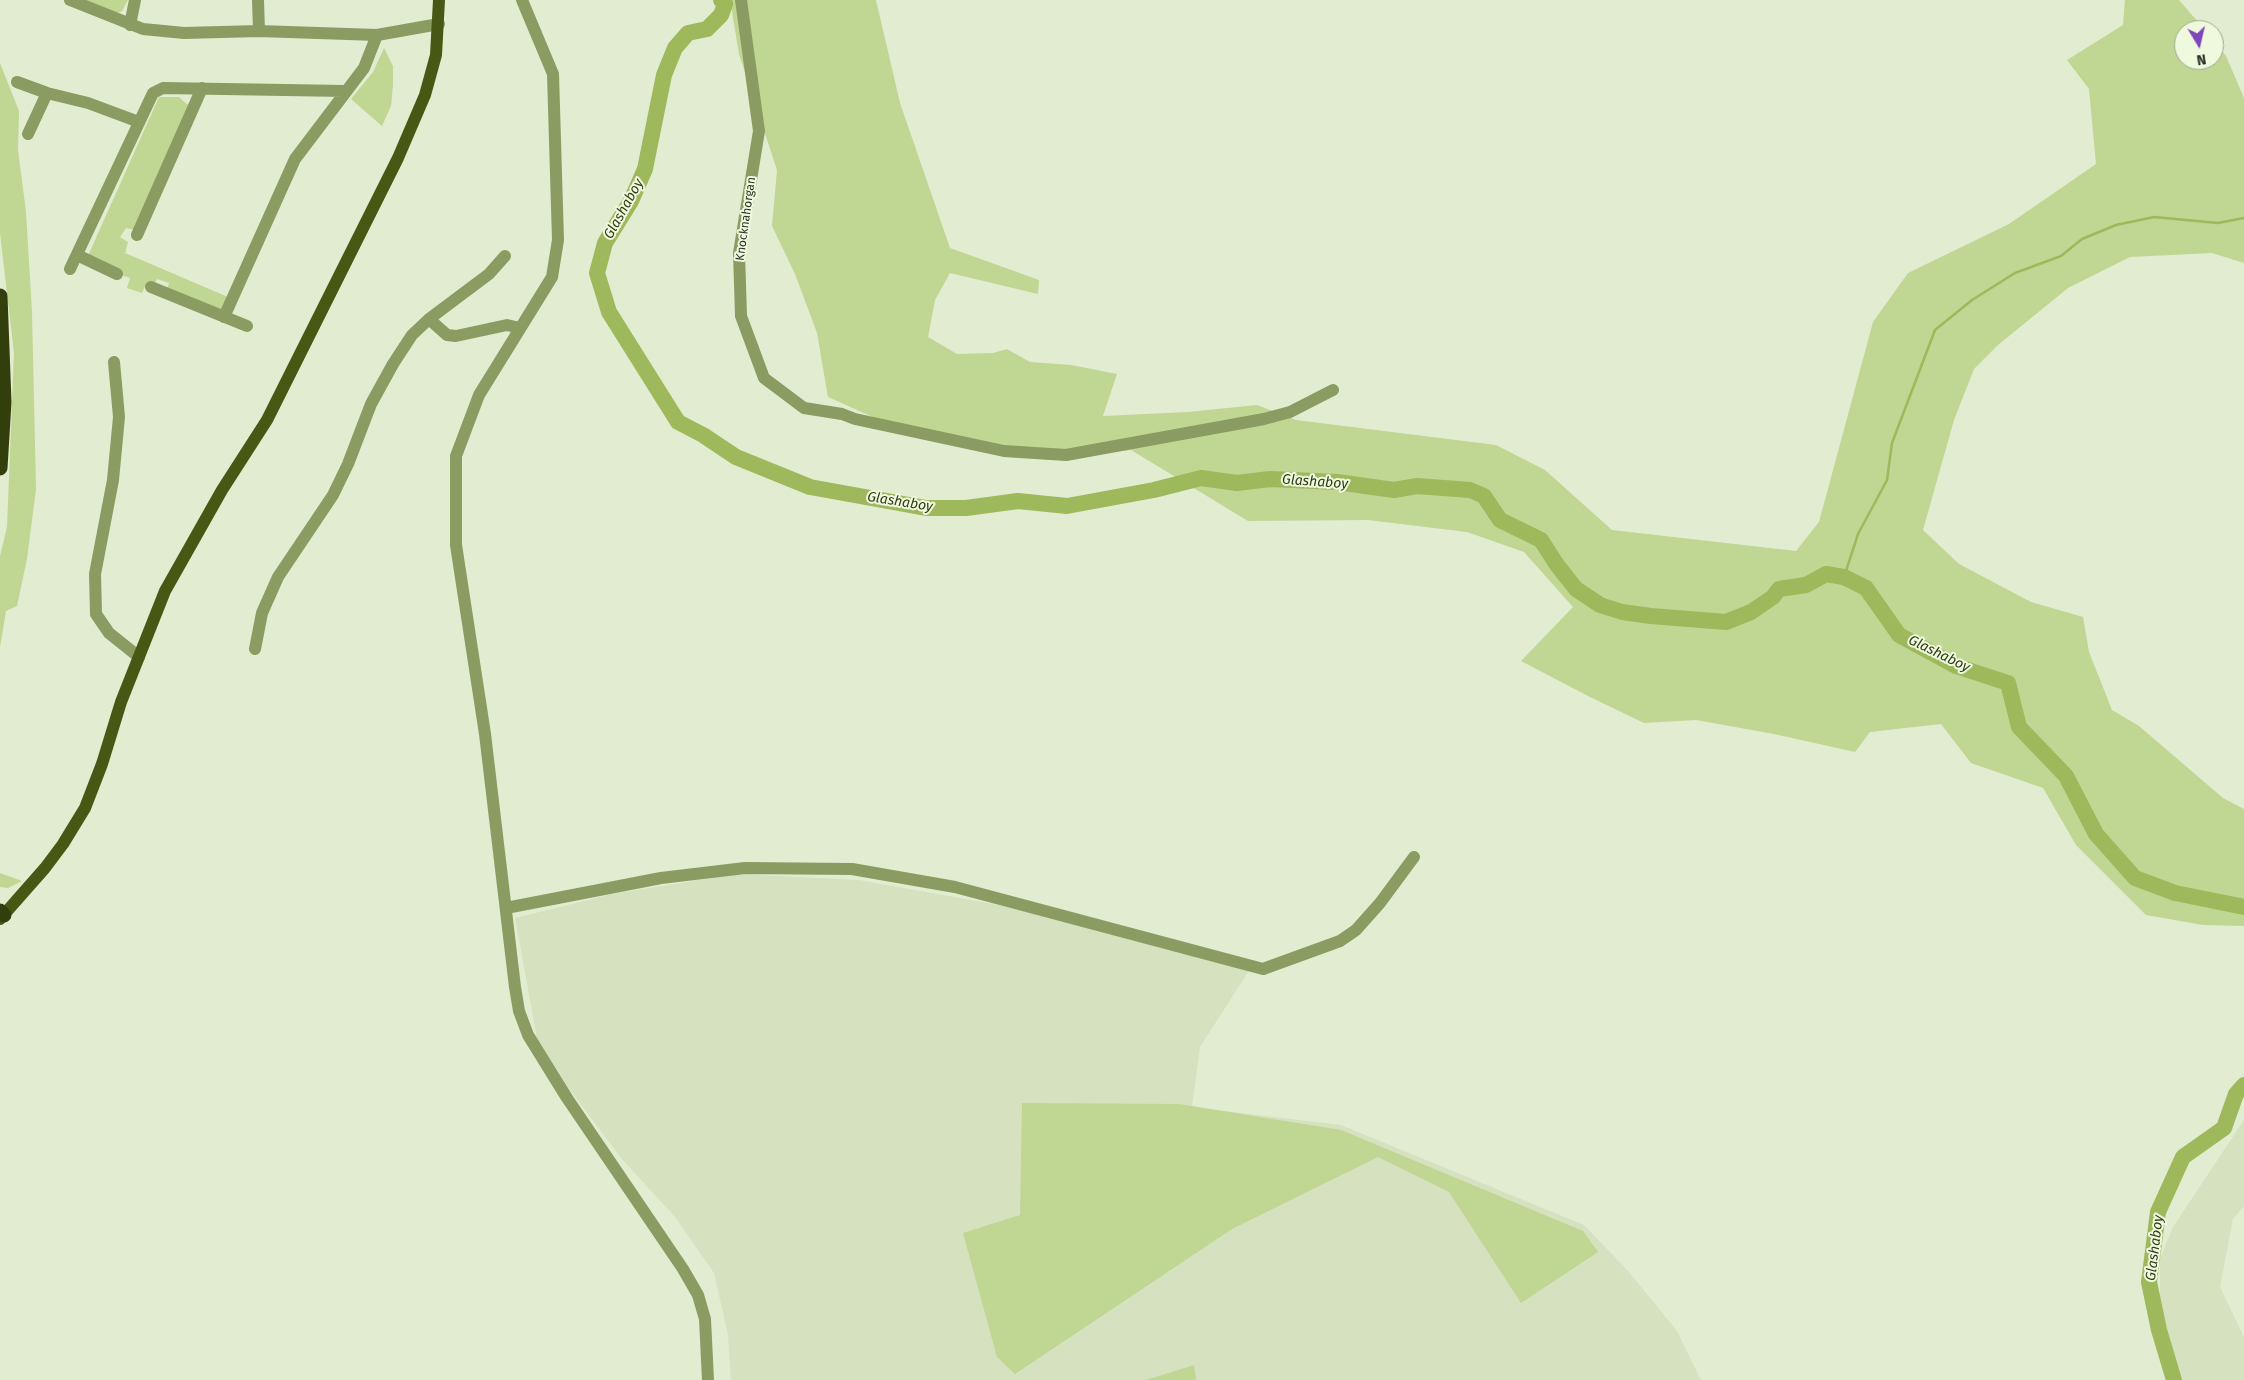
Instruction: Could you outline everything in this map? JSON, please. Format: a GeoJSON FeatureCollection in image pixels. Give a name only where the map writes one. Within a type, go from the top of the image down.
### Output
{"type":"FeatureCollection","features":[{"type":"Feature","properties":{"kind":"highway"},"geometry":{"type":"LineString","coordinates":[[0,296],[4,402],[0,468]]}},
{"type":"Feature","properties":{"kind":"main road"},"geometry":{"type":"LineString","coordinates":[[1,915],[52,860],[85,808],[102,764],[121,702],[165,591],[222,490],[267,420],[398,158],[425,95],[436,55],[439,0]]}},
{"type":"Feature","properties":{"kind":"street"},"geometry":{"type":"LineString","coordinates":[[70,0],[143,29],[184,33],[259,31],[376,35],[439,24]]}},
{"type":"Feature","properties":{"kind":"street"},"geometry":{"type":"LineString","coordinates":[[130,25],[134,0]]}},
{"type":"Feature","properties":{"kind":"street"},"geometry":{"type":"LineString","coordinates":[[258,0],[259,31]]}},
{"type":"Feature","properties":{"kind":"street"},"geometry":{"type":"LineString","coordinates":[[522,0],[553,74],[558,240],[552,277],[479,395],[456,456],[456,545],[484,726],[519,1012],[528,1035],[567,1098],[683,1269],[698,1295],[705,1318],[708,1380]]}},
{"type":"Feature","properties":{"kind":"street","name":"Knocknahorgan"},"geometry":{"type":"LineString","coordinates":[[741,0],[759,131],[739,253],[741,316],[764,378],[804,408],[842,414],[855,419],[1004,451],[1066,455],[1264,419],[1290,412],[1333,390]]}},
{"type":"Feature","properties":{"kind":"street"},"geometry":{"type":"LineString","coordinates":[[224,317],[295,160],[364,68],[376,35]]}},
{"type":"Feature","properties":{"kind":"street"},"geometry":{"type":"LineString","coordinates":[[17,82],[47,93],[88,103],[139,122]]}},
{"type":"Feature","properties":{"kind":"street"},"geometry":{"type":"LineString","coordinates":[[70,269],[153,93],[163,88],[345,91]]}},
{"type":"Feature","properties":{"kind":"street"},"geometry":{"type":"LineString","coordinates":[[137,235],[202,88]]}},
{"type":"Feature","properties":{"kind":"street"},"geometry":{"type":"LineString","coordinates":[[28,134],[47,93]]}},
{"type":"Feature","properties":{"kind":"street"},"geometry":{"type":"LineString","coordinates":[[77,255],[117,274]]}},
{"type":"Feature","properties":{"kind":"street"},"geometry":{"type":"LineString","coordinates":[[255,648],[262,613],[278,577],[333,495],[348,464],[371,404],[393,364],[412,336],[429,319],[489,274],[504,256]]}},
{"type":"Feature","properties":{"kind":"street"},"geometry":{"type":"LineString","coordinates":[[151,287],[247,326]]}},
{"type":"Feature","properties":{"kind":"street"},"geometry":{"type":"LineString","coordinates":[[429,319],[447,335],[456,336],[507,325],[520,328]]}},
{"type":"Feature","properties":{"kind":"street"},"geometry":{"type":"LineString","coordinates":[[114,362],[119,417],[112,488],[95,574],[96,614],[109,633],[139,657]]}},
{"type":"Feature","properties":{"kind":"street"},"geometry":{"type":"LineString","coordinates":[[506,908],[660,878],[745,868],[852,869],[955,887],[1263,969],[1340,941],[1356,930],[1380,903],[1414,857]]}},
{"type":"Feature","properties":{"kind":"shaded area"},"geometry":{"type":"Polygon","coordinates":[[[737,874],[859,880],[999,905],[1250,969],[1200,1047],[1192,1107],[1341,1125],[1584,1225],[1629,1272],[1677,1331],[1701,1380],[731,1380],[728,1335],[714,1273],[675,1217],[621,1158],[570,1090],[537,1038],[515,918],[612,894],[737,874]]]}},
{"type":"Feature","properties":{"kind":"shaded area"},"geometry":{"type":"Polygon","coordinates":[[[2244,1120],[2244,1206],[2233,1219],[2220,1287],[2244,1337],[2244,1380],[2183,1380],[2160,1311],[2160,1259],[2173,1227],[2244,1120]]]}},
{"type":"Feature","properties":{"kind":"green space"},"geometry":{"type":"Polygon","coordinates":[[[81,0],[128,0],[122,11],[113,15],[81,0]]]}},
{"type":"Feature","properties":{"kind":"green space"},"geometry":{"type":"Polygon","coordinates":[[[730,0],[876,0],[900,103],[950,248],[1039,280],[1038,294],[950,273],[935,300],[928,337],[957,354],[993,353],[1007,349],[1030,362],[1071,365],[1117,374],[1103,416],[1188,412],[1257,405],[1296,420],[1496,445],[1545,470],[1612,530],[1796,551],[1819,522],[1873,322],[1908,273],[2009,224],[2096,164],[2089,89],[2067,60],[2123,25],[2125,0],[2179,0],[2196,20],[2174,20],[2174,70],[2224,70],[2224,54],[2244,98],[2244,263],[2212,253],[2130,257],[2068,288],[1998,345],[1974,369],[1954,420],[1923,530],[1959,564],[2031,602],[2083,617],[2089,652],[2112,710],[2139,726],[2223,798],[2244,809],[2244,926],[2203,925],[2146,915],[2076,845],[2043,788],[1971,763],[1941,724],[1870,732],[1855,752],[1774,734],[1696,720],[1644,723],[1588,696],[1521,661],[1573,607],[1524,552],[1467,532],[1368,520],[1248,521],[1131,450],[1049,460],[886,423],[828,397],[817,333],[795,274],[772,226],[777,170],[739,54],[730,0]]]}},
{"type":"Feature","properties":{"kind":"green space"},"geometry":{"type":"Polygon","coordinates":[[[384,48],[393,66],[393,85],[391,106],[382,126],[351,99],[373,72],[384,48]]]}},
{"type":"Feature","properties":{"kind":"green space"},"geometry":{"type":"Polygon","coordinates":[[[0,63],[19,111],[18,150],[26,212],[32,312],[36,489],[27,559],[17,606],[6,611],[0,647],[0,556],[7,527],[14,353],[0,233],[0,63]]]}},
{"type":"Feature","properties":{"kind":"green space"},"geometry":{"type":"Polygon","coordinates":[[[159,97],[179,97],[188,105],[135,230],[126,228],[120,237],[128,242],[125,253],[228,297],[221,313],[166,291],[169,283],[157,279],[153,286],[145,286],[142,293],[127,288],[130,278],[90,264],[87,258],[159,97]]]}},
{"type":"Feature","properties":{"kind":"green space"},"geometry":{"type":"Polygon","coordinates":[[[0,873],[22,881],[8,888],[0,887],[0,873]]]}},
{"type":"Feature","properties":{"kind":"green space"},"geometry":{"type":"Polygon","coordinates":[[[1022,1103],[1179,1104],[1341,1130],[1583,1231],[1598,1252],[1521,1303],[1449,1192],[1378,1157],[1232,1229],[1015,1374],[997,1357],[963,1233],[1020,1215],[1022,1103]]]}},
{"type":"Feature","properties":{"kind":"green space"},"geometry":{"type":"Polygon","coordinates":[[[1194,1365],[1196,1380],[1146,1380],[1194,1365]]]}},
{"type":"Feature","properties":{"kind":"waterway","name":"Glashaboy"},"geometry":{"type":"LineString","coordinates":[[721,0],[725,4],[721,15],[707,29],[688,33],[675,48],[664,75],[645,169],[631,201],[605,243],[597,273],[609,312],[678,422],[703,435],[736,457],[810,487],[926,508],[966,508],[1018,501],[1067,506],[1154,490],[1201,478],[1237,483],[1270,479],[1337,482],[1394,490],[1417,486],[1470,490],[1484,496],[1500,520],[1541,540],[1557,565],[1576,589],[1600,605],[1622,612],[1651,616],[1726,622],[1751,612],[1773,597],[1779,589],[1806,585],[1826,574],[1844,577],[1866,588],[1899,635],[1956,666],[2008,683],[2019,727],[2066,776],[2096,834],[2135,878],[2175,893],[2244,907]]}},
{"type":"Feature","properties":{"kind":"waterway"},"geometry":{"type":"LineString","coordinates":[[1844,577],[1858,534],[1887,480],[1892,443],[1935,330],[1972,300],[2015,273],[2061,256],[2082,239],[2116,225],[2154,217],[2218,223],[2244,218]]}},
{"type":"Feature","properties":{"kind":"waterway","name":"Glashaboy"},"geometry":{"type":"LineString","coordinates":[[2174,1380],[2159,1330],[2149,1282],[2158,1212],[2183,1157],[2224,1128],[2236,1094],[2244,1085]]}}]}
